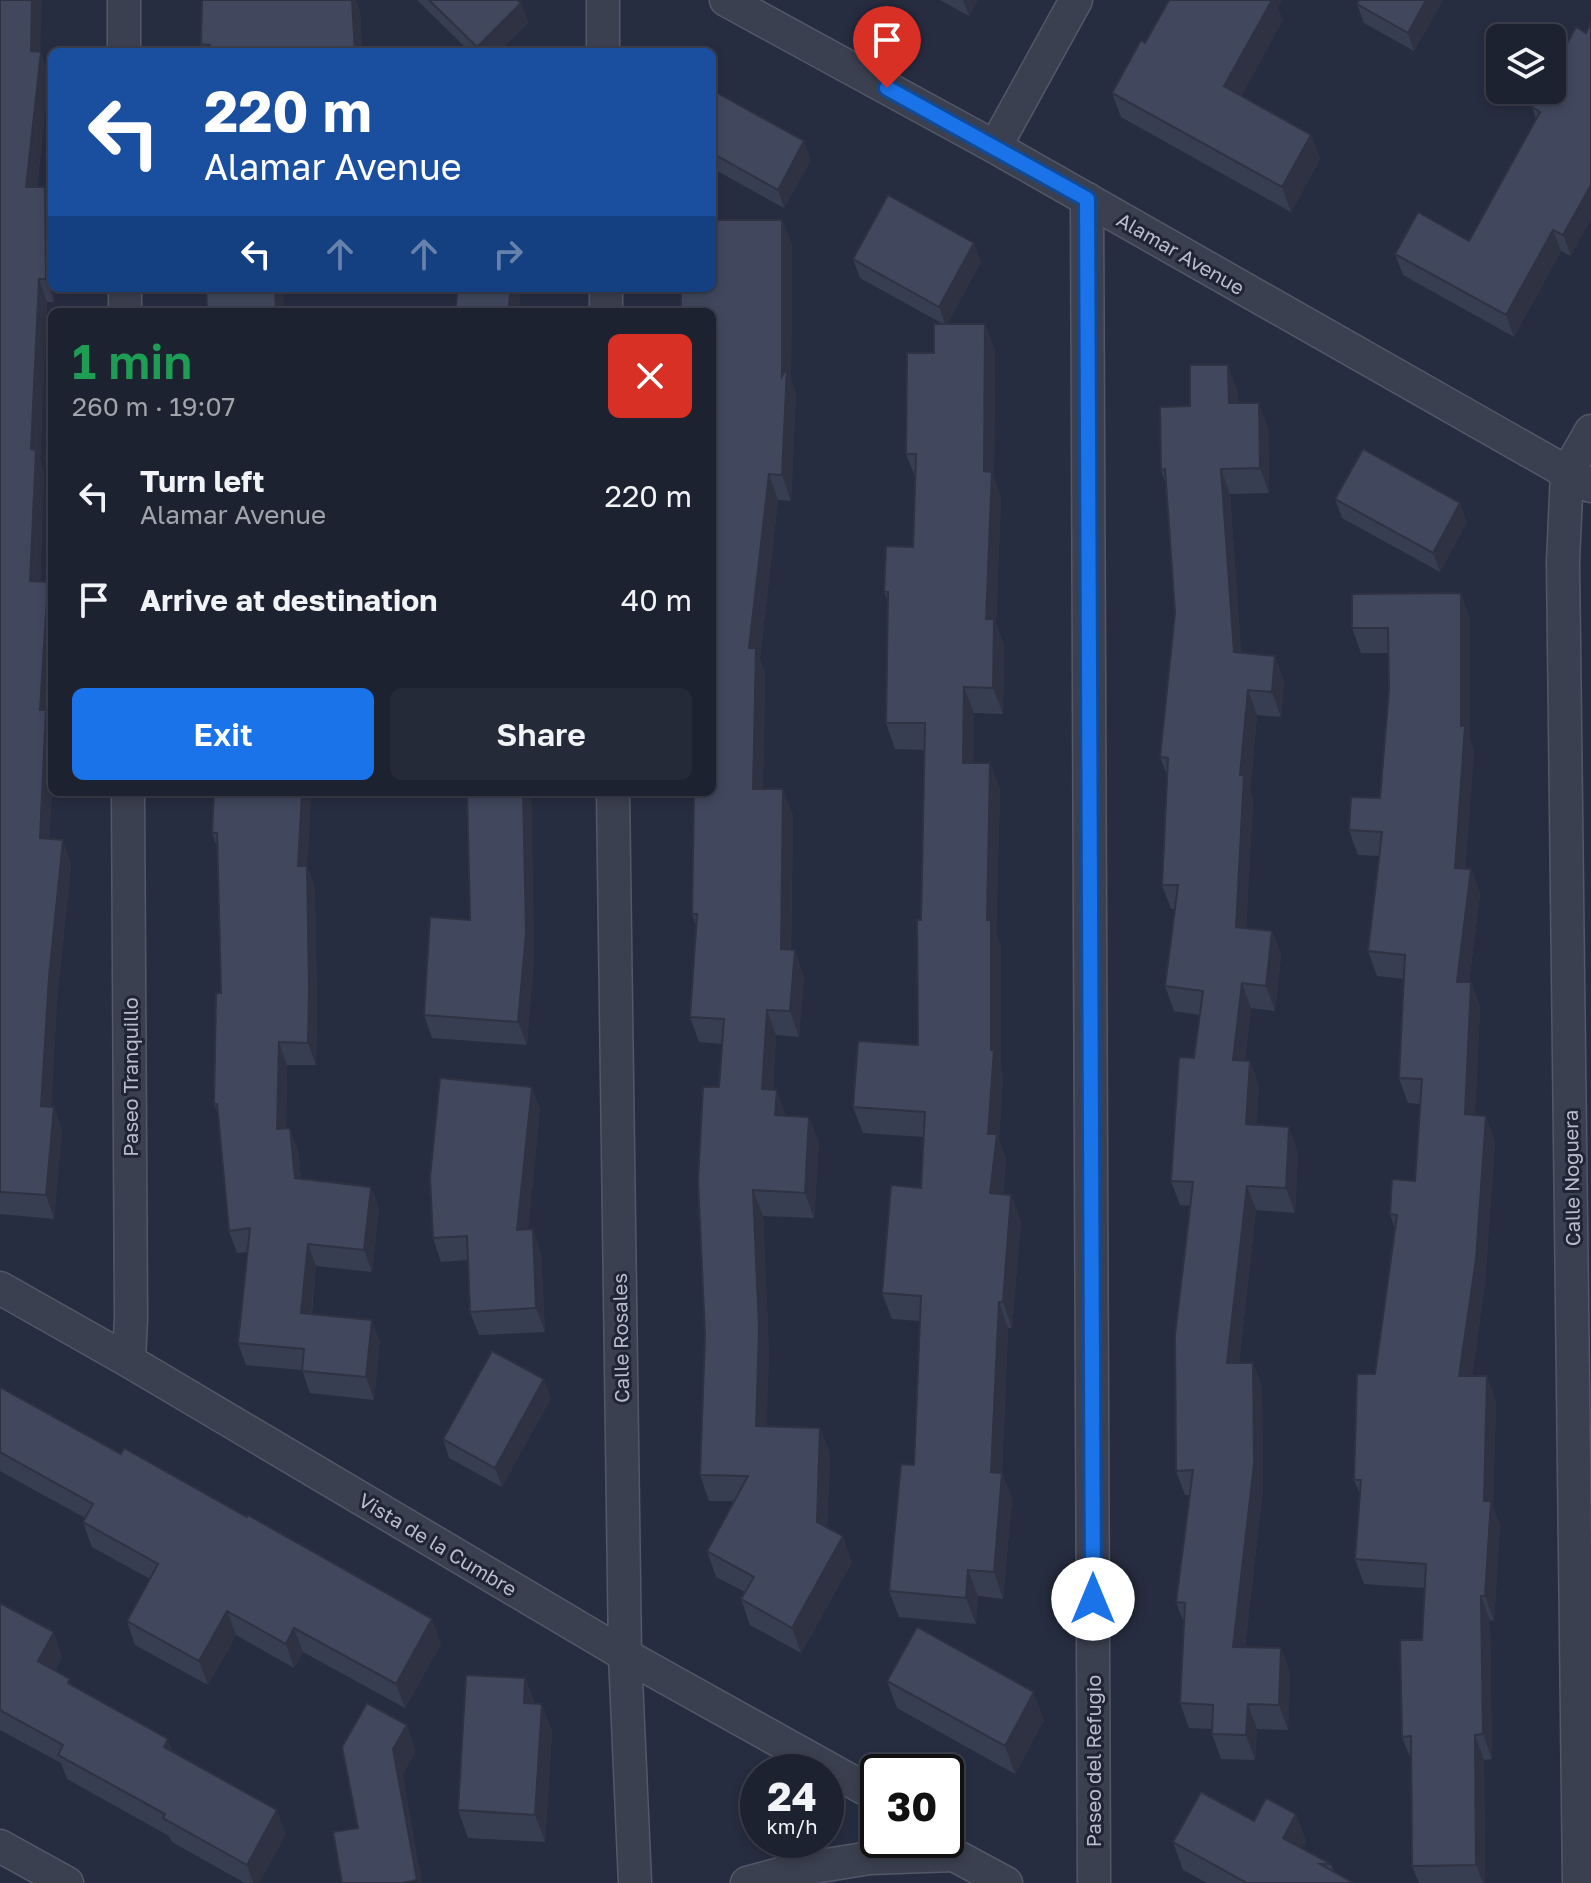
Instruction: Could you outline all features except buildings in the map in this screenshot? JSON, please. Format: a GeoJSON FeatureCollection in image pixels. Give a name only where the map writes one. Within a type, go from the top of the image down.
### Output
{"type":"FeatureCollection","features":[{"type":"Feature","properties":{"kind":"street"},"geometry":{"type":"LineString","coordinates":[[124,0],[124,48]]}},
{"type":"Feature","properties":{"kind":"street"},"geometry":{"type":"LineString","coordinates":[[603,0],[603,48]]}},
{"type":"Feature","properties":{"kind":"street","name":"Alamar Avenue"},"geometry":{"type":"LineString","coordinates":[[726,0],[995,147],[1579,479]]}},
{"type":"Feature","properties":{"kind":"street"},"geometry":{"type":"LineString","coordinates":[[995,147],[1076,0]]}},
{"type":"Feature","properties":{"kind":"street","name":"Paseo del Refugio"},"geometry":{"type":"LineString","coordinates":[[1087,199],[1094,1883]]}},
{"type":"Feature","properties":{"kind":"street"},"geometry":{"type":"LineString","coordinates":[[1579,479],[1591,431]]}},
{"type":"Feature","properties":{"kind":"street","name":"Calle Noguera"},"geometry":{"type":"LineString","coordinates":[[1579,479],[1563,561],[1580,1076],[1579,1883]]}},
{"type":"Feature","properties":{"kind":"street","name":"Paseo Tranquillo"},"geometry":{"type":"LineString","coordinates":[[128,796],[129,1361]]}},
{"type":"Feature","properties":{"kind":"street","name":"Calle Rosales"},"geometry":{"type":"LineString","coordinates":[[613,796],[625,1655],[635,1883]]}},
{"type":"Feature","properties":{"kind":"street","name":"Vista de la Cumbre"},"geometry":{"type":"LineString","coordinates":[[0,1288],[625,1655],[860,1786]]}},
{"type":"Feature","properties":{"kind":"street"},"geometry":{"type":"LineString","coordinates":[[0,1846],[67,1883]]}},
{"type":"Feature","properties":{"kind":"street"},"geometry":{"type":"LineString","coordinates":[[747,1883],[795,1870],[870,1858]]}},
{"type":"Feature","properties":{"kind":"street"},"geometry":{"type":"LineString","coordinates":[[962,1858],[1006,1883]]}},
{"type":"Feature","properties":{"kind":"route"},"geometry":{"type":"LineString","coordinates":[[887,88],[1087,199],[1093,1599]]}}]}
